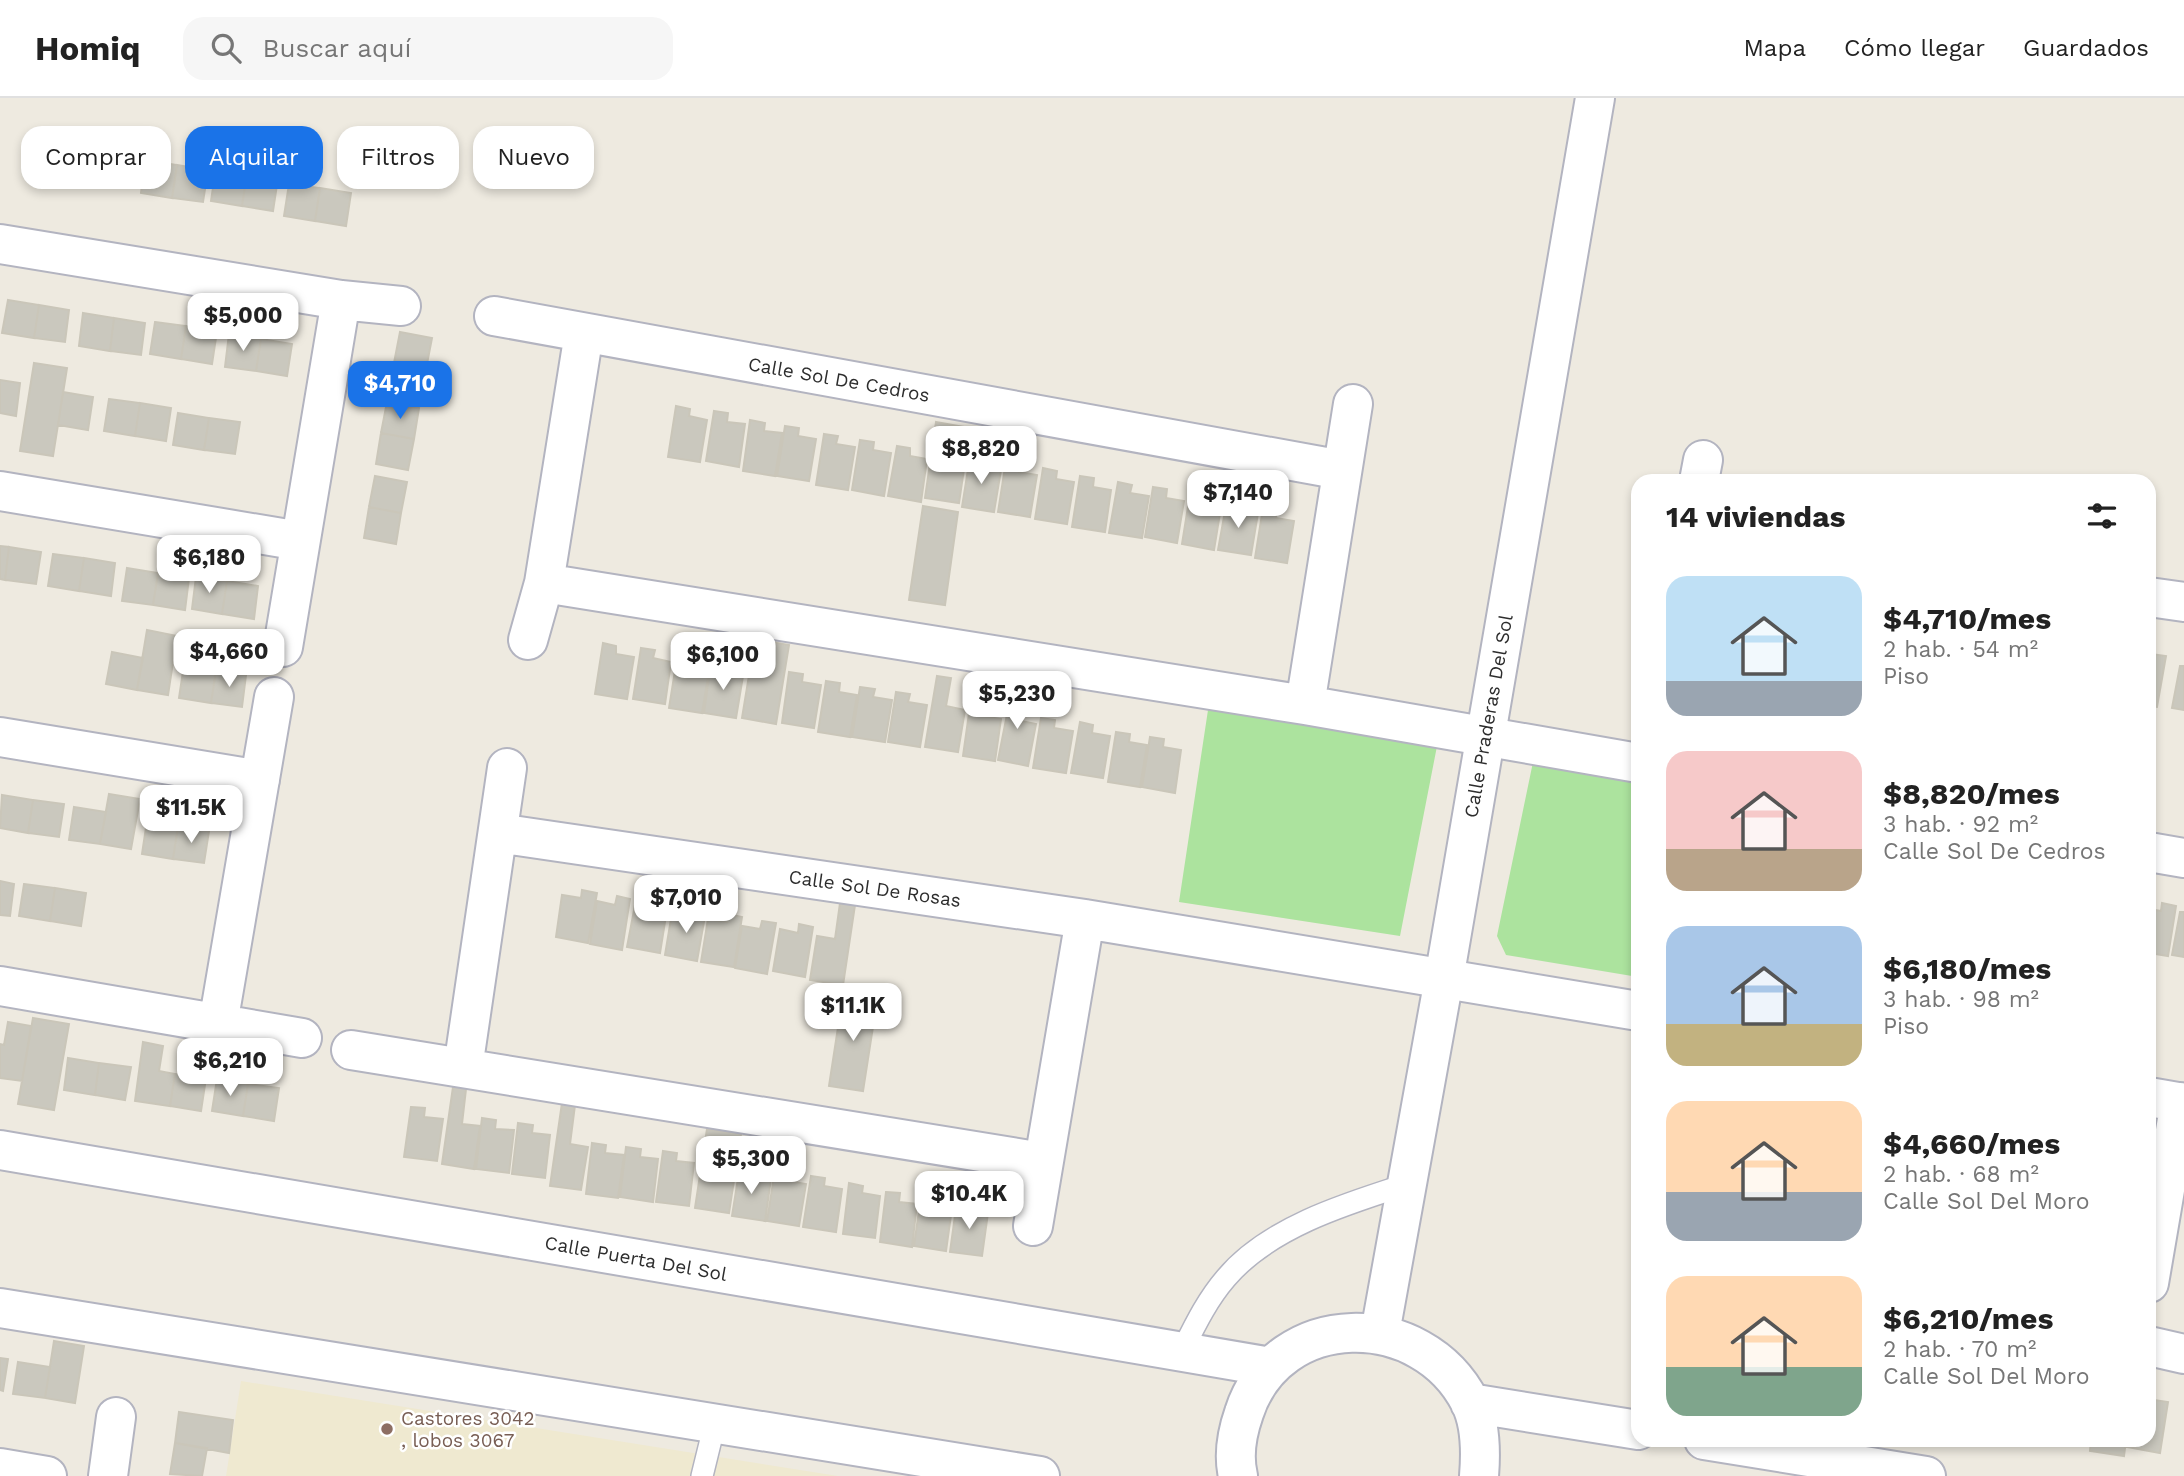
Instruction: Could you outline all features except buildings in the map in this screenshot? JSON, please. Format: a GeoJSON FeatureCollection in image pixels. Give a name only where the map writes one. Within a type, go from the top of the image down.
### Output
{"type":"FeatureCollection","features":[{"type":"Feature","properties":{"kind":"street","name":"Calle Praderas Del Sol"},"geometry":{"type":"LineString","coordinates":[[1380,1333],[1444,979],[1595,98]]}},
{"type":"Feature","properties":{"kind":"street"},"geometry":{"type":"LineString","coordinates":[[0,244],[341,300],[401,306]]}},
{"type":"Feature","properties":{"kind":"street"},"geometry":{"type":"LineString","coordinates":[[283,647],[341,300]]}},
{"type":"Feature","properties":{"kind":"street","name":"Calle Sol De Cedros"},"geometry":{"type":"LineString","coordinates":[[494,316],[1342,470]]}},
{"type":"Feature","properties":{"kind":"street"},"geometry":{"type":"LineString","coordinates":[[528,640],[544,583],[584,333]]}},
{"type":"Feature","properties":{"kind":"street"},"geometry":{"type":"LineString","coordinates":[[1305,705],[1353,404]]}},
{"type":"Feature","properties":{"kind":"street"},"geometry":{"type":"LineString","coordinates":[[0,491],[300,541]]}},
{"type":"Feature","properties":{"kind":"street"},"geometry":{"type":"LineString","coordinates":[[544,583],[1305,705],[1631,762]]}},
{"type":"Feature","properties":{"kind":"street"},"geometry":{"type":"LineString","coordinates":[[2156,598],[2184,602]]}},
{"type":"Feature","properties":{"kind":"street"},"geometry":{"type":"LineString","coordinates":[[218,1024],[274,696]]}},
{"type":"Feature","properties":{"kind":"street"},"geometry":{"type":"LineString","coordinates":[[0,737],[260,780]]}},
{"type":"Feature","properties":{"kind":"street"},"geometry":{"type":"LineString","coordinates":[[463,1068],[507,768]]}},
{"type":"Feature","properties":{"kind":"street","name":"Calle Sol De Rosas"},"geometry":{"type":"LineString","coordinates":[[498,833],[1085,919],[1631,1010]]}},
{"type":"Feature","properties":{"kind":"street"},"geometry":{"type":"LineString","coordinates":[[2156,853],[2184,858]]}},
{"type":"Feature","properties":{"kind":"street"},"geometry":{"type":"LineString","coordinates":[[1033,1226],[1085,919]]}},
{"type":"Feature","properties":{"kind":"street"},"geometry":{"type":"LineString","coordinates":[[0,986],[302,1038]]}},
{"type":"Feature","properties":{"kind":"street"},"geometry":{"type":"LineString","coordinates":[[351,1050],[1042,1162]]}},
{"type":"Feature","properties":{"kind":"street"},"geometry":{"type":"LineString","coordinates":[[2156,1225],[2171,1101]]}},
{"type":"Feature","properties":{"kind":"street","name":"Calle Puerta Del Sol"},"geometry":{"type":"LineString","coordinates":[[0,1150],[1271,1367]]}},
{"type":"Feature","properties":{"kind":"street"},"geometry":{"type":"LineString","coordinates":[[0,1308],[1040,1476]]}},
{"type":"Feature","properties":{"kind":"street"},"geometry":{"type":"LineString","coordinates":[[1238,1476],[1237,1434],[1249,1398],[1271,1367],[1303,1344],[1340,1332],[1380,1333],[1417,1346],[1448,1371],[1470,1404],[1480,1438],[1479,1476]]}},
{"type":"Feature","properties":{"kind":"street"},"geometry":{"type":"LineString","coordinates":[[2156,1348],[2184,1354]]}},
{"type":"Feature","properties":{"kind":"street"},"geometry":{"type":"LineString","coordinates":[[1470,1404],[1631,1429]]}},
{"type":"Feature","properties":{"kind":"street"},"geometry":{"type":"LineString","coordinates":[[108,1476],[116,1417]]}},
{"type":"Feature","properties":{"kind":"street"},"geometry":{"type":"LineString","coordinates":[[1747,1447],[1926,1476]]}},
{"type":"Feature","properties":{"kind":"street"},"geometry":{"type":"LineString","coordinates":[[0,1468],[47,1476]]}},
{"type":"Feature","properties":{"kind":"lane"},"geometry":{"type":"LineString","coordinates":[[1182,1351],[1204,1308],[1228,1276],[1254,1252],[1329,1213],[1405,1185]]}},
{"type":"Feature","properties":{"kind":"lane"},"geometry":{"type":"LineString","coordinates":[[702,1476],[715,1423]]}},
{"type":"Feature","properties":{"kind":"shaded area","name":"Castores 3042 , lobos 3067"},"geometry":{"type":"Polygon","coordinates":[[[241,1381],[838,1476],[226,1476],[241,1381]]]}},
{"type":"Feature","properties":{"kind":"green space"},"geometry":{"type":"Polygon","coordinates":[[[1208,710],[1438,741],[1400,936],[1179,902],[1208,710]]]}},
{"type":"Feature","properties":{"kind":"green space"},"geometry":{"type":"Polygon","coordinates":[[[1533,762],[1631,780],[1631,976],[1506,955],[1497,936],[1533,762]]]}},
{"type":"Feature","properties":{"kind":"place","name":"Castores 3042 , lobos 3067"},"geometry":{"type":"Point","coordinates":[387,1429]}}]}
